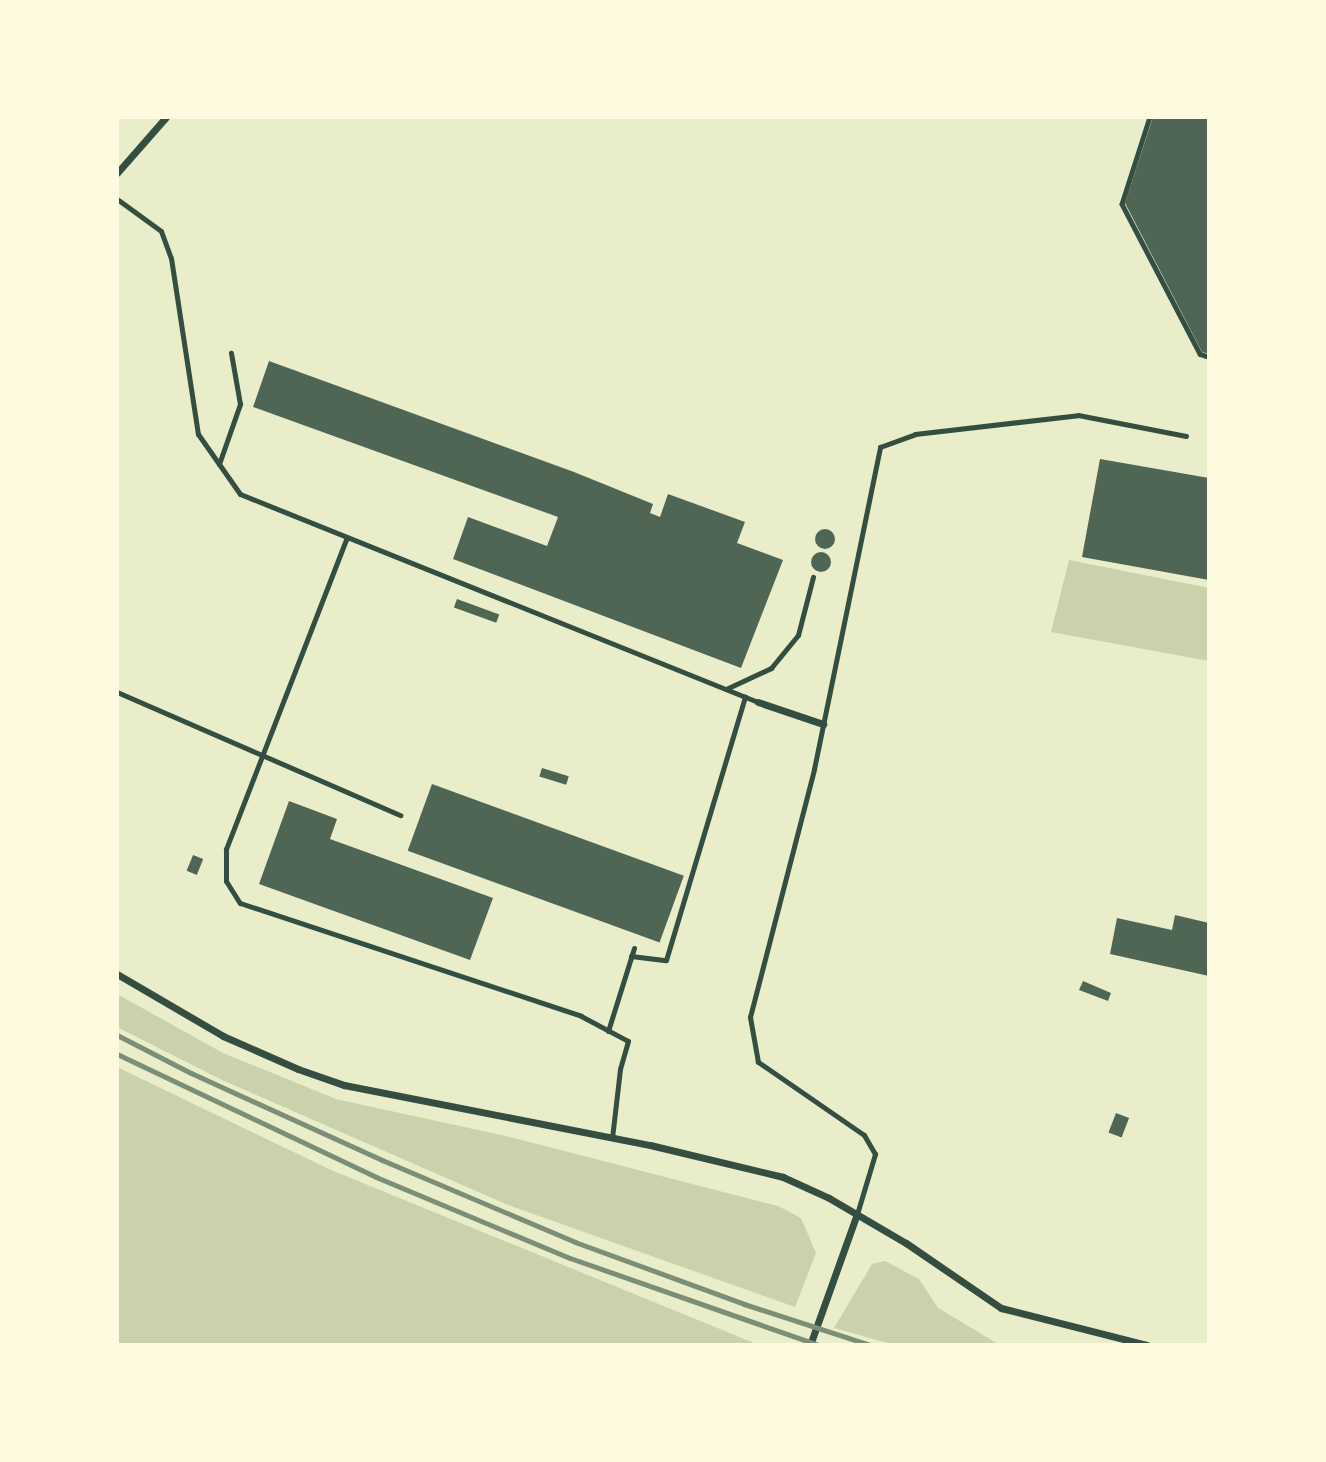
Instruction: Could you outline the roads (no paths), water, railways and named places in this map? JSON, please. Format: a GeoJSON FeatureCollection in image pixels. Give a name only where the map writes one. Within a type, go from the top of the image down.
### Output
{"type":"FeatureCollection","features":[{"type":"Feature","properties":{"kind":"street"},"geometry":{"type":"LineString","coordinates":[[117,173],[166,117]]}},
{"type":"Feature","properties":{"kind":"street"},"geometry":{"type":"LineString","coordinates":[[758,702],[823,724]]}},
{"type":"Feature","properties":{"kind":"street"},"geometry":{"type":"LineString","coordinates":[[117,974],[223,1035],[298,1069],[344,1084],[766,1172],[829,1198],[857,1213],[1001,1308],[1147,1345]]}},
{"type":"Feature","properties":{"kind":"street"},"geometry":{"type":"LineString","coordinates":[[810,1345],[857,1213]]}},
{"type":"Feature","properties":{"kind":"lane"},"geometry":{"type":"LineString","coordinates":[[117,200],[161,231],[171,258],[198,434],[240,494],[758,702]]}},
{"type":"Feature","properties":{"kind":"lane"},"geometry":{"type":"LineString","coordinates":[[219,464],[240,404],[232,353]]}},
{"type":"Feature","properties":{"kind":"lane"},"geometry":{"type":"LineString","coordinates":[[857,1213],[875,1154],[864,1135],[758,1062],[750,1017],[823,724],[880,447],[915,434],[1078,415],[1186,436]]}},
{"type":"Feature","properties":{"kind":"lane"},"geometry":{"type":"LineString","coordinates":[[347,537],[226,849],[226,881],[240,903],[582,1016],[628,1041],[620,1069],[612,1138]]}},
{"type":"Feature","properties":{"kind":"lane"},"geometry":{"type":"LineString","coordinates":[[726,688],[771,668],[798,635],[813,577]]}},
{"type":"Feature","properties":{"kind":"lane"},"geometry":{"type":"LineString","coordinates":[[117,692],[400,815]]}},
{"type":"Feature","properties":{"kind":"lane"},"geometry":{"type":"LineString","coordinates":[[631,956],[666,960],[745,697]]}},
{"type":"Feature","properties":{"kind":"lane"},"geometry":{"type":"LineString","coordinates":[[608,1031],[634,948]]}},
{"type":"Feature","properties":{"kind":"railway"},"geometry":{"type":"LineString","coordinates":[[117,1035],[191,1073],[382,1160],[575,1242],[744,1304],[870,1345]]}},
{"type":"Feature","properties":{"kind":"railway"},"geometry":{"type":"LineString","coordinates":[[117,1054],[376,1177],[570,1258],[818,1345]]}}]}
